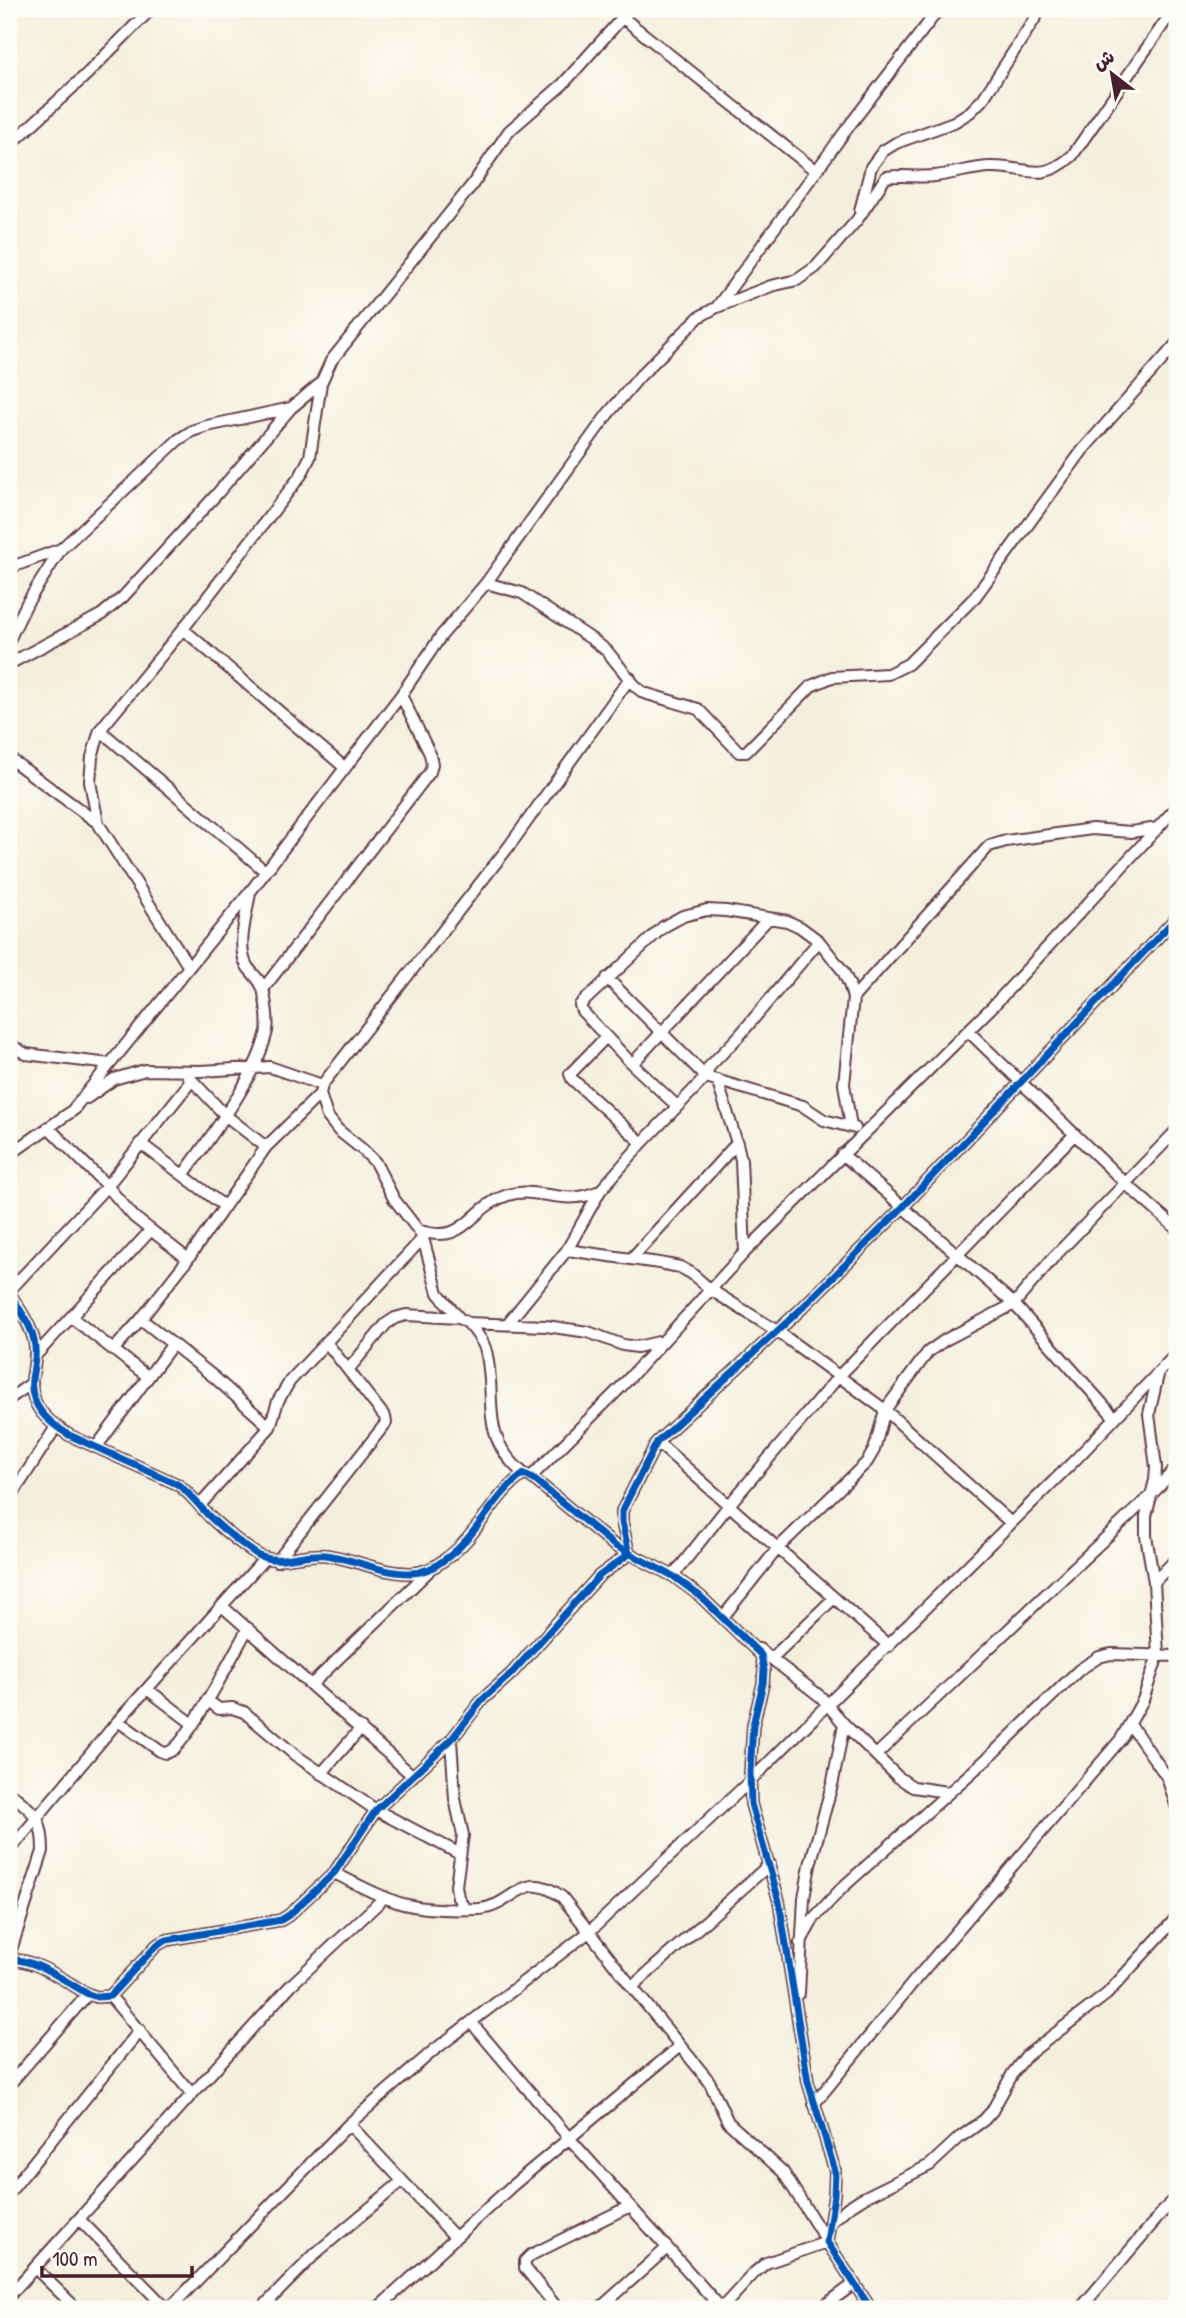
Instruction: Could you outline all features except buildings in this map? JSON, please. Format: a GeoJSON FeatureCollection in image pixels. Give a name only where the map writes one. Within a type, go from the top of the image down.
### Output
{"type":"FeatureCollection","features":[{"type":"Feature","properties":{"kind":"street"},"geometry":{"type":"LineString","coordinates":[[9,146],[87,74],[151,9]]}},
{"type":"Feature","properties":{"kind":"street"},"geometry":{"type":"LineString","coordinates":[[717,307],[939,9]]}},
{"type":"Feature","properties":{"kind":"street"},"geometry":{"type":"LineString","coordinates":[[857,220],[870,167],[883,150],[954,122],[970,112],[983,99],[1041,9]]}},
{"type":"Feature","properties":{"kind":"street"},"geometry":{"type":"LineString","coordinates":[[71,1112],[250,891],[401,695],[441,636],[486,583],[607,415],[691,323],[717,307],[771,286],[797,280],[816,267],[857,220],[886,177],[932,176],[994,167],[1030,173],[1059,167],[1072,156],[1174,9]]}},
{"type":"Feature","properties":{"kind":"street"},"geometry":{"type":"LineString","coordinates":[[189,967],[98,823],[90,782],[92,757],[100,730],[183,629],[301,475],[310,457],[321,383],[331,361],[472,186],[509,131],[562,85],[626,13],[816,172]]}},
{"type":"Feature","properties":{"kind":"street"},"geometry":{"type":"LineString","coordinates":[[486,583],[522,593],[607,651],[636,687],[698,709],[739,752],[746,752],[818,681],[832,677],[888,674],[908,664],[975,597],[1082,451],[1177,343]]}},
{"type":"Feature","properties":{"kind":"street"},"geometry":{"type":"LineString","coordinates":[[9,664],[85,625],[123,597],[216,495],[290,408],[321,383]]}},
{"type":"Feature","properties":{"kind":"street"},"geometry":{"type":"LineString","coordinates":[[9,640],[34,591],[61,549],[178,440],[207,426],[290,408]]}},
{"type":"Feature","properties":{"kind":"street"},"geometry":{"type":"LineString","coordinates":[[9,568],[61,549]]}},
{"type":"Feature","properties":{"kind":"street"},"geometry":{"type":"LineString","coordinates":[[183,629],[344,767]]}},
{"type":"Feature","properties":{"kind":"street"},"geometry":{"type":"LineString","coordinates":[[114,1349],[188,1259],[266,1147],[321,1090],[510,845],[630,678]]}},
{"type":"Feature","properties":{"kind":"street"},"geometry":{"type":"LineString","coordinates":[[264,988],[430,772],[430,754],[401,695]]}},
{"type":"Feature","properties":{"kind":"street"},"geometry":{"type":"LineString","coordinates":[[100,730],[265,871]]}},
{"type":"Feature","properties":{"kind":"street"},"geometry":{"type":"LineString","coordinates":[[9,758],[98,823]]}},
{"type":"Feature","properties":{"kind":"street"},"geometry":{"type":"LineString","coordinates":[[312,1684],[429,1570],[459,1549],[474,1533],[498,1496],[528,1475],[621,1387],[659,1342],[745,1252],[968,1031],[1177,808]]}},
{"type":"Feature","properties":{"kind":"street"},"geometry":{"type":"LineString","coordinates":[[853,998],[989,846],[1006,841],[1092,829],[1131,832],[1159,827]]}},
{"type":"Feature","properties":{"kind":"street"},"geometry":{"type":"LineString","coordinates":[[184,1174],[225,1115],[253,1067],[266,1032],[268,1022],[264,988],[247,965],[244,954],[250,891]]}},
{"type":"Feature","properties":{"kind":"street"},"geometry":{"type":"LineString","coordinates":[[677,1106],[606,1037],[582,1011],[580,1005],[663,927],[683,916],[708,910],[726,911],[787,921],[800,927],[818,941],[843,971],[853,998],[844,1084],[851,1127]]}},
{"type":"Feature","properties":{"kind":"street"},"geometry":{"type":"LineString","coordinates":[[629,1554],[622,1511],[657,1443],[778,1331],[902,1208],[1177,917]]}},
{"type":"Feature","properties":{"kind":"street"},"geometry":{"type":"LineString","coordinates":[[632,1064],[769,918]]}},
{"type":"Feature","properties":{"kind":"street"},"geometry":{"type":"LineString","coordinates":[[508,1323],[567,1250],[600,1191],[706,1076],[709,1067],[739,1036],[818,941]]}},
{"type":"Feature","properties":{"kind":"street"},"geometry":{"type":"LineString","coordinates":[[607,978],[706,1076],[803,1106],[824,1120],[866,1130]]}},
{"type":"Feature","properties":{"kind":"street"},"geometry":{"type":"LineString","coordinates":[[968,1031],[1074,1135],[1177,1229]]}},
{"type":"Feature","properties":{"kind":"street"},"geometry":{"type":"LineString","coordinates":[[606,1037],[570,1074],[572,1079],[642,1143]]}},
{"type":"Feature","properties":{"kind":"street"},"geometry":{"type":"LineString","coordinates":[[9,1044],[26,1054],[110,1064]]}},
{"type":"Feature","properties":{"kind":"street"},"geometry":{"type":"LineString","coordinates":[[9,1155],[114,1079],[131,1072],[270,1067],[321,1090]]}},
{"type":"Feature","properties":{"kind":"street"},"geometry":{"type":"LineString","coordinates":[[183,1070],[225,1115],[266,1147]]}},
{"type":"Feature","properties":{"kind":"street"},"geometry":{"type":"LineString","coordinates":[[192,1080],[107,1186],[9,1292],[34,1337],[34,1401],[40,1412],[56,1427],[177,1484],[201,1504],[209,1517],[265,1558],[276,1561],[295,1556],[326,1555],[388,1572],[413,1573],[429,1570]]}},
{"type":"Feature","properties":{"kind":"street"},"geometry":{"type":"LineString","coordinates":[[717,1080],[741,1160],[745,1252]]}},
{"type":"Feature","properties":{"kind":"street"},"geometry":{"type":"LineString","coordinates":[[321,1090],[327,1116],[338,1130],[375,1162],[394,1199],[420,1234],[439,1293],[480,1337],[486,1350],[495,1435],[500,1449],[510,1462],[592,1529],[629,1554],[673,1576],[700,1596],[761,1655],[764,1684],[753,1725],[751,1804],[779,1901],[814,2104],[835,2171],[827,2242]]}},
{"type":"Feature","properties":{"kind":"street"},"geometry":{"type":"LineString","coordinates":[[48,1127],[127,1210],[188,1259]]}},
{"type":"Feature","properties":{"kind":"street"},"geometry":{"type":"LineString","coordinates":[[723,1617],[778,1548],[867,1462],[874,1450],[885,1410],[928,1352],[945,1340],[1014,1304],[1052,1259],[1177,1130]]}},
{"type":"Feature","properties":{"kind":"street"},"geometry":{"type":"LineString","coordinates":[[673,1576],[729,1505],[839,1376],[1074,1135]]}},
{"type":"Feature","properties":{"kind":"street"},"geometry":{"type":"LineString","coordinates":[[140,1143],[223,1206]]}},
{"type":"Feature","properties":{"kind":"street"},"geometry":{"type":"LineString","coordinates":[[631,1259],[737,1143]]}},
{"type":"Feature","properties":{"kind":"street"},"geometry":{"type":"LineString","coordinates":[[842,1154],[1014,1304],[1115,1418]]}},
{"type":"Feature","properties":{"kind":"street"},"geometry":{"type":"LineString","coordinates":[[420,1234],[447,1235],[458,1230],[505,1195],[518,1192],[583,1197],[600,1191]]}},
{"type":"Feature","properties":{"kind":"street"},"geometry":{"type":"LineString","coordinates":[[36,1355],[151,1230]]}},
{"type":"Feature","properties":{"kind":"street"},"geometry":{"type":"LineString","coordinates":[[201,1504],[270,1427],[283,1391],[420,1234]]}},
{"type":"Feature","properties":{"kind":"street"},"geometry":{"type":"LineString","coordinates":[[567,1250],[680,1267],[711,1290],[778,1331],[885,1410],[1011,1523]]}},
{"type":"Feature","properties":{"kind":"street"},"geometry":{"type":"LineString","coordinates":[[348,1370],[386,1324],[394,1318],[406,1315],[588,1332],[636,1347],[659,1342]]}},
{"type":"Feature","properties":{"kind":"street"},"geometry":{"type":"LineString","coordinates":[[71,1317],[147,1376]]}},
{"type":"Feature","properties":{"kind":"street"},"geometry":{"type":"LineString","coordinates":[[141,1319],[214,1377],[270,1427]]}},
{"type":"Feature","properties":{"kind":"street"},"geometry":{"type":"LineString","coordinates":[[276,1561],[386,1423],[385,1417],[326,1342]]}},
{"type":"Feature","properties":{"kind":"street"},"geometry":{"type":"LineString","coordinates":[[97,1447],[147,1376],[173,1345]]}},
{"type":"Feature","properties":{"kind":"street"},"geometry":{"type":"LineString","coordinates":[[79,2219],[168,2309],[349,2124],[433,2051],[589,1932],[750,1781],[889,1646],[1177,1353]]}},
{"type":"Feature","properties":{"kind":"street"},"geometry":{"type":"LineString","coordinates":[[814,2104],[915,1980],[1055,1819],[1131,1726],[1158,1655],[1154,1581],[1146,1536],[1146,1516],[1156,1467],[1149,1414],[1158,1373]]}},
{"type":"Feature","properties":{"kind":"street"},"geometry":{"type":"LineString","coordinates":[[9,1399],[32,1383]]}},
{"type":"Feature","properties":{"kind":"street"},"geometry":{"type":"LineString","coordinates":[[9,1500],[56,1427]]}},
{"type":"Feature","properties":{"kind":"street"},"geometry":{"type":"LineString","coordinates":[[657,1443],[889,1646]]}},
{"type":"Feature","properties":{"kind":"street"},"geometry":{"type":"LineString","coordinates":[[876,1755],[1152,1494],[1177,1466]]}},
{"type":"Feature","properties":{"kind":"street"},"geometry":{"type":"LineString","coordinates":[[9,1792],[37,1815],[43,1838],[43,1851],[9,1957],[36,1964],[88,1994],[97,1997],[110,1996],[157,1945],[182,1936],[281,1920],[334,1873],[376,1810],[451,1740],[473,1710],[511,1674],[599,1576],[629,1554]]}},
{"type":"Feature","properties":{"kind":"street"},"geometry":{"type":"LineString","coordinates":[[9,1851],[118,1721],[265,1558]]}},
{"type":"Feature","properties":{"kind":"street"},"geometry":{"type":"LineString","coordinates":[[1154,1581],[1177,1558]]}},
{"type":"Feature","properties":{"kind":"street"},"geometry":{"type":"LineString","coordinates":[[772,1658],[834,1598]]}},
{"type":"Feature","properties":{"kind":"street"},"geometry":{"type":"LineString","coordinates":[[222,1606],[413,1776]]}},
{"type":"Feature","properties":{"kind":"street"},"geometry":{"type":"LineString","coordinates":[[118,1721],[165,1753],[172,1751],[193,1724],[247,1628]]}},
{"type":"Feature","properties":{"kind":"street"},"geometry":{"type":"LineString","coordinates":[[752,1644],[811,1688],[898,1777],[913,1787],[947,1792]]}},
{"type":"Feature","properties":{"kind":"street"},"geometry":{"type":"LineString","coordinates":[[800,1943],[814,1918],[843,1887],[990,1756],[1079,1670],[1099,1657],[1111,1654],[1177,1656]]}},
{"type":"Feature","properties":{"kind":"street"},"geometry":{"type":"LineString","coordinates":[[147,1689],[193,1724]]}},
{"type":"Feature","properties":{"kind":"street"},"geometry":{"type":"LineString","coordinates":[[207,1700],[219,1709],[232,1708],[244,1712],[321,1774],[376,1810],[460,1854]]}},
{"type":"Feature","properties":{"kind":"street"},"geometry":{"type":"LineString","coordinates":[[798,2021],[804,1898],[844,1724]]}},
{"type":"Feature","properties":{"kind":"street"},"geometry":{"type":"LineString","coordinates":[[1131,1726],[1167,1777],[1177,1808]]}},
{"type":"Feature","properties":{"kind":"street"},"geometry":{"type":"LineString","coordinates":[[321,1774],[360,1728]]}},
{"type":"Feature","properties":{"kind":"street"},"geometry":{"type":"LineString","coordinates":[[451,1740],[455,1799],[463,1835],[456,1886],[458,1897],[465,1909]]}},
{"type":"Feature","properties":{"kind":"street"},"geometry":{"type":"LineString","coordinates":[[632,1987],[770,1864]]}},
{"type":"Feature","properties":{"kind":"street"},"geometry":{"type":"LineString","coordinates":[[334,1873],[385,1897],[417,1906],[483,1909],[528,1886],[540,1885],[562,1897],[709,2081],[728,2122],[790,2181],[871,2309]]}},
{"type":"Feature","properties":{"kind":"street"},"geometry":{"type":"LineString","coordinates":[[9,2296],[291,1985],[385,1897]]}},
{"type":"Feature","properties":{"kind":"street"},"geometry":{"type":"LineString","coordinates":[[830,2223],[847,2207],[930,2165],[959,2138],[984,2120],[1026,2056],[1107,1994],[1177,1917]]}},
{"type":"Feature","properties":{"kind":"street"},"geometry":{"type":"LineString","coordinates":[[9,2085],[88,1994]]}},
{"type":"Feature","properties":{"kind":"street"},"geometry":{"type":"LineString","coordinates":[[110,1996],[191,2093]]}},
{"type":"Feature","properties":{"kind":"street"},"geometry":{"type":"LineString","coordinates":[[471,2022],[569,2138],[721,2309],[766,2263],[827,2242]]}},
{"type":"Feature","properties":{"kind":"street"},"geometry":{"type":"LineString","coordinates":[[9,2193],[140,2030]]}},
{"type":"Feature","properties":{"kind":"street"},"geometry":{"type":"LineString","coordinates":[[377,2309],[569,2138],[680,2046]]}},
{"type":"Feature","properties":{"kind":"street"},"geometry":{"type":"LineString","coordinates":[[349,2124],[455,2237]]}},
{"type":"Feature","properties":{"kind":"street"},"geometry":{"type":"LineString","coordinates":[[261,2309],[316,2253],[402,2181]]}},
{"type":"Feature","properties":{"kind":"street"},"geometry":{"type":"LineString","coordinates":[[1080,2309],[1177,2195]]}},
{"type":"Feature","properties":{"kind":"street"},"geometry":{"type":"LineString","coordinates":[[558,2309],[525,2268],[525,2260],[630,2206]]}},
{"type":"Feature","properties":{"kind":"street"},"geometry":{"type":"LineString","coordinates":[[599,2309],[667,2248]]}},
{"type":"Feature","properties":{"kind":"street"},"geometry":{"type":"LineString","coordinates":[[35,2268],[77,2309]]}},
{"type":"Feature","properties":{"kind":"street"},"geometry":{"type":"LineString","coordinates":[[821,2309],[854,2284]]}},
{"type":"Feature","properties":{"kind":"cycle path"},"geometry":{"type":"LineString","coordinates":[[9,1959],[40,1967],[88,1994],[97,1997],[110,1996],[157,1945],[167,1940],[281,1920],[289,1915],[334,1873],[376,1810],[451,1740],[483,1699],[511,1674],[599,1576],[629,1554],[622,1511],[657,1442],[799,1311],[902,1208],[1177,917]]}},
{"type":"Feature","properties":{"kind":"cycle path"},"geometry":{"type":"LineString","coordinates":[[9,1292],[32,1335],[35,1346],[32,1389],[37,1405],[47,1419],[69,1435],[177,1484],[222,1528],[258,1555],[274,1559],[326,1555],[388,1571],[424,1571],[456,1551],[502,1494],[524,1474],[615,1546],[673,1576],[700,1596],[761,1655],[764,1670],[753,1725],[751,1804],[779,1901],[808,2082],[835,2171],[827,2242],[871,2309]]}}]}
